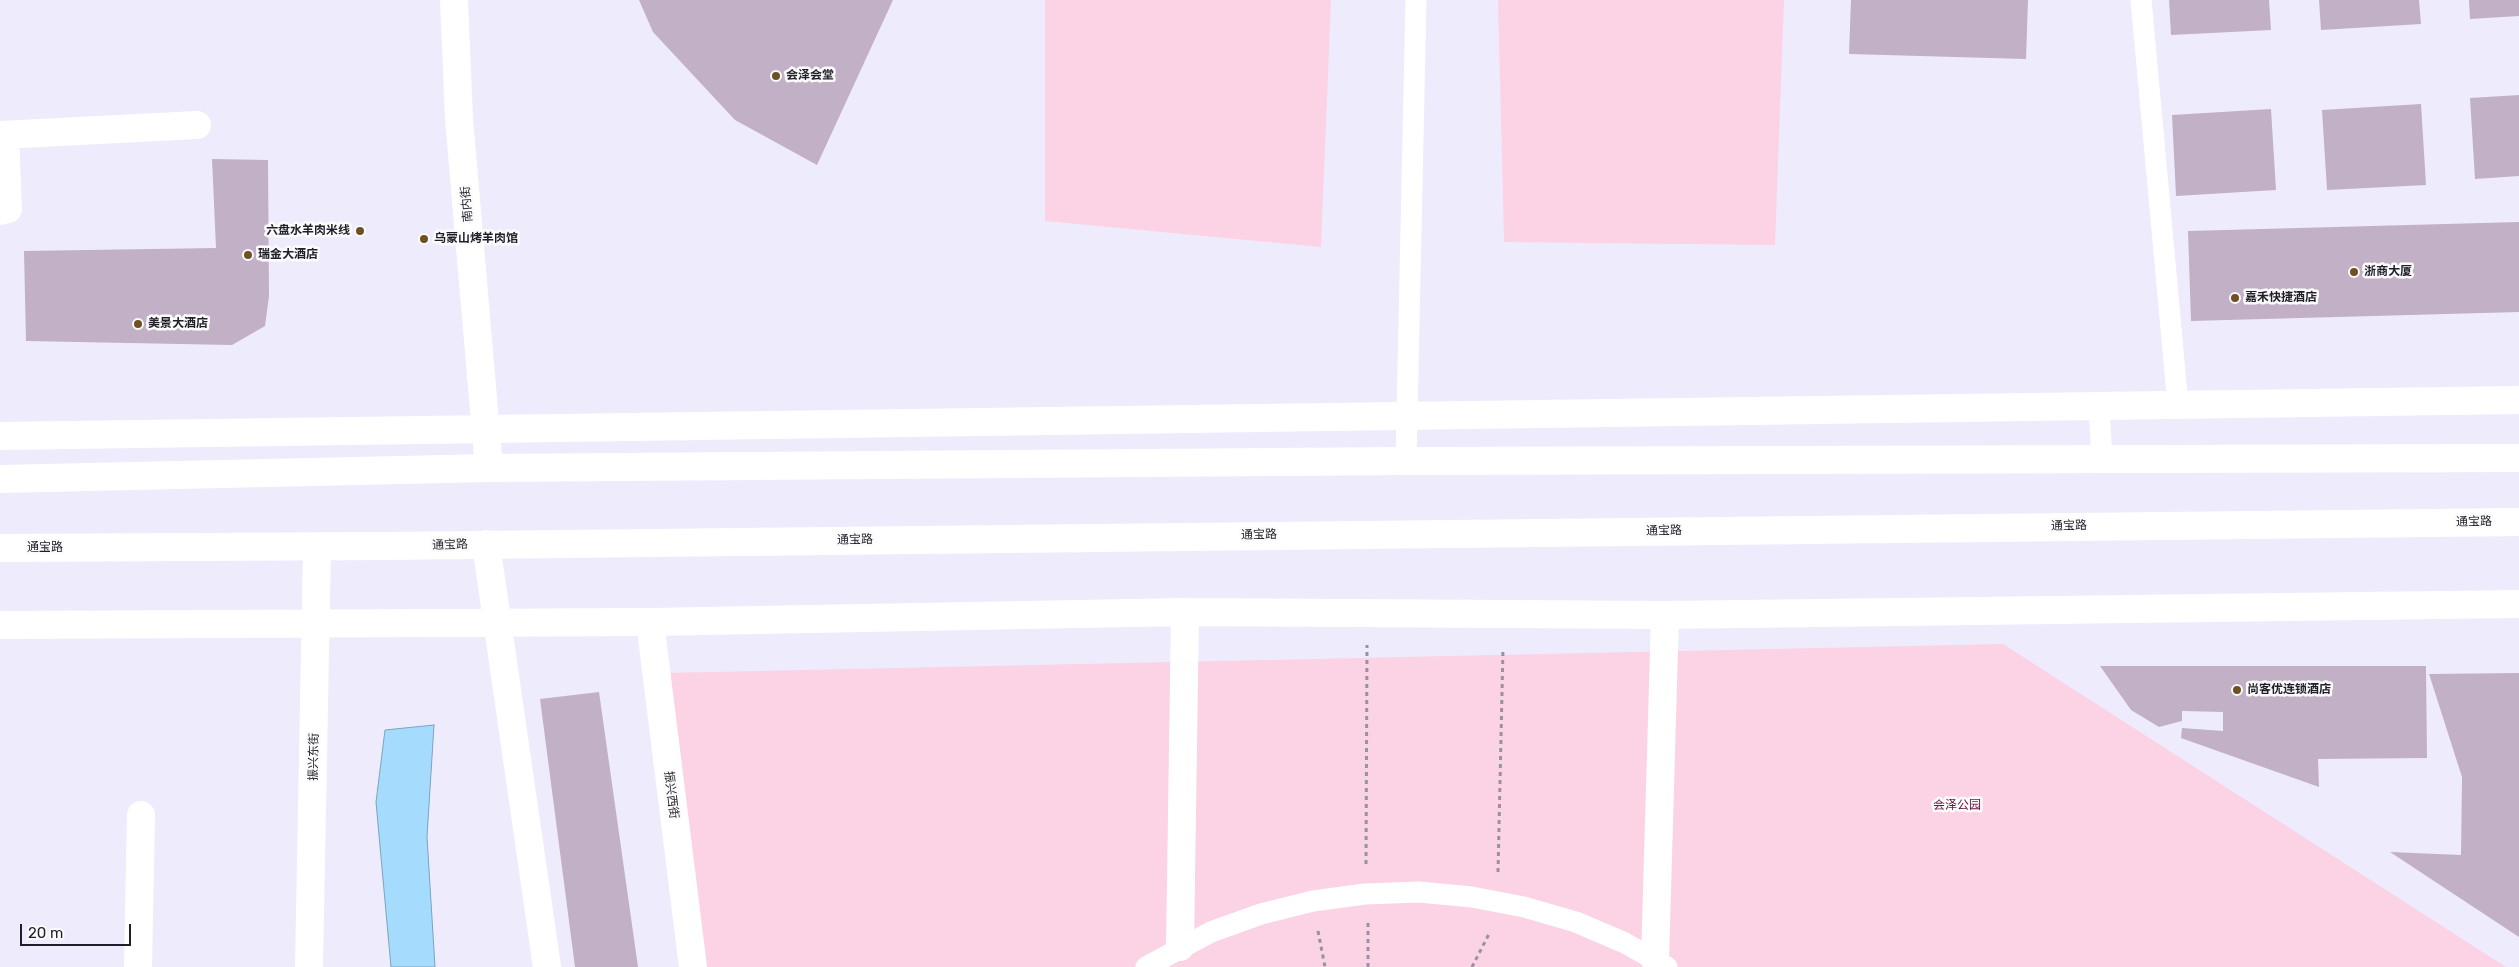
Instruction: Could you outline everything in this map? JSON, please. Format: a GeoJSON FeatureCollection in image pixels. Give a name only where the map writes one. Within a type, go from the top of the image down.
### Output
{"type":"FeatureCollection","features":[{"type":"Feature","properties":{"kind":"street","name":"南内街"},"geometry":{"type":"LineString","coordinates":[[454,0],[459,119],[489,468]]}},
{"type":"Feature","properties":{"kind":"street"},"geometry":{"type":"LineString","coordinates":[[0,211],[8,209],[3,135],[198,125]]}},
{"type":"Feature","properties":{"kind":"street"},"geometry":{"type":"LineString","coordinates":[[0,436],[2519,400]]}},
{"type":"Feature","properties":{"kind":"street"},"geometry":{"type":"LineString","coordinates":[[0,479],[489,468],[1406,461],[2519,458]]}},
{"type":"Feature","properties":{"kind":"street","name":"通宝路"},"geometry":{"type":"LineString","coordinates":[[0,548],[2519,522]]}},
{"type":"Feature","properties":{"kind":"street"},"geometry":{"type":"LineString","coordinates":[[486,544],[547,967]]}},
{"type":"Feature","properties":{"kind":"street","name":"振兴东街"},"geometry":{"type":"LineString","coordinates":[[309,967],[318,546]]}},
{"type":"Feature","properties":{"kind":"street"},"geometry":{"type":"LineString","coordinates":[[0,625],[497,624],[1185,612],[1665,615],[2519,604]]}},
{"type":"Feature","properties":{"kind":"street"},"geometry":{"type":"LineString","coordinates":[[1180,947],[1185,612]]}},
{"type":"Feature","properties":{"kind":"street"},"geometry":{"type":"LineString","coordinates":[[1661,964],[1665,615]]}},
{"type":"Feature","properties":{"kind":"street","name":"振兴西街"},"geometry":{"type":"LineString","coordinates":[[650,622],[693,967]]}},
{"type":"Feature","properties":{"kind":"street"},"geometry":{"type":"LineString","coordinates":[[138,967],[141,815]]}},
{"type":"Feature","properties":{"kind":"lane"},"geometry":{"type":"LineString","coordinates":[[1406,461],[1416,0]]}},
{"type":"Feature","properties":{"kind":"lane"},"geometry":{"type":"LineString","coordinates":[[2141,0],[2178,405]]}},
{"type":"Feature","properties":{"kind":"lane"},"geometry":{"type":"LineString","coordinates":[[2099,406],[2102,460]]}},
{"type":"Feature","properties":{"kind":"lane"},"geometry":{"type":"LineString","coordinates":[[1146,967],[1211,932],[1261,914],[1313,901],[1365,894],[1419,892],[1472,896],[1524,907],[1576,922],[1625,943],[1661,964]]}},
{"type":"Feature","properties":{"kind":"path"},"geometry":{"type":"LineString","coordinates":[[1368,614],[1365,894],[1368,967]]}},
{"type":"Feature","properties":{"kind":"path"},"geometry":{"type":"LineString","coordinates":[[1472,967],[1494,924],[1497,902],[1504,615]]}},
{"type":"Feature","properties":{"kind":"path"},"geometry":{"type":"LineString","coordinates":[[1317,923],[1326,967]]}},
{"type":"Feature","properties":{"kind":"green space"},"geometry":{"type":"Polygon","coordinates":[[[1045,0],[1331,0],[1321,247],[1045,221],[1045,0]]]}},
{"type":"Feature","properties":{"kind":"green space"},"geometry":{"type":"Polygon","coordinates":[[[1498,0],[1784,0],[1775,245],[1504,242],[1498,0]]]}},
{"type":"Feature","properties":{"kind":"green space","name":"会泽公园"},"geometry":{"type":"Polygon","coordinates":[[[2003,644],[2506,967],[705,967],[665,673],[2003,644]]]}},
{"type":"Feature","properties":{"kind":"water"},"geometry":{"type":"Polygon","coordinates":[[[434,725],[427,837],[435,967],[391,967],[376,802],[385,730],[434,725]]]}},
{"type":"Feature","properties":{"kind":"building","name":"会泽会堂"},"geometry":{"type":"Polygon","coordinates":[[[639,0],[893,0],[817,165],[735,120],[653,32],[639,0]]]}},
{"type":"Feature","properties":{"kind":"building"},"geometry":{"type":"Polygon","coordinates":[[[1851,0],[2028,0],[2026,59],[1849,54],[1851,0]]]}},
{"type":"Feature","properties":{"kind":"building"},"geometry":{"type":"Polygon","coordinates":[[[2169,0],[2269,0],[2271,30],[2171,35],[2169,0]]]}},
{"type":"Feature","properties":{"kind":"building"},"geometry":{"type":"Polygon","coordinates":[[[2319,0],[2419,0],[2421,24],[2321,30],[2319,0]]]}},
{"type":"Feature","properties":{"kind":"building"},"geometry":{"type":"Polygon","coordinates":[[[2469,0],[2519,0],[2519,16],[2470,19],[2469,0]]]}},
{"type":"Feature","properties":{"kind":"building"},"geometry":{"type":"Polygon","coordinates":[[[2519,95],[2519,176],[2475,179],[2470,98],[2519,95]]]}},
{"type":"Feature","properties":{"kind":"building"},"geometry":{"type":"Polygon","coordinates":[[[2421,104],[2426,185],[2327,190],[2322,110],[2421,104]]]}},
{"type":"Feature","properties":{"kind":"building"},"geometry":{"type":"Polygon","coordinates":[[[2271,109],[2276,190],[2176,196],[2172,115],[2271,109]]]}},
{"type":"Feature","properties":{"kind":"building"},"geometry":{"type":"Polygon","coordinates":[[[212,159],[268,160],[269,296],[265,326],[232,345],[26,341],[24,251],[216,248],[212,159]]]}},
{"type":"Feature","properties":{"kind":"building","name":"浙商大厦"},"geometry":{"type":"Polygon","coordinates":[[[2519,222],[2519,312],[2191,321],[2188,231],[2519,222]]]}},
{"type":"Feature","properties":{"kind":"building"},"geometry":{"type":"Polygon","coordinates":[[[2100,666],[2426,666],[2427,758],[2318,759],[2319,787],[2181,738],[2182,728],[2223,731],[2223,712],[2182,711],[2182,721],[2159,727],[2131,710],[2100,666]]]}},
{"type":"Feature","properties":{"kind":"building"},"geometry":{"type":"Polygon","coordinates":[[[2519,673],[2519,937],[2390,852],[2461,855],[2462,777],[2429,674],[2519,673]]]}},
{"type":"Feature","properties":{"kind":"building"},"geometry":{"type":"Polygon","coordinates":[[[599,692],[638,967],[575,967],[540,699],[599,692]]]}},
{"type":"Feature","properties":{"kind":"place","name":"会泽会堂"},"geometry":{"type":"Point","coordinates":[776,76]}},
{"type":"Feature","properties":{"kind":"place","name":"六盘水羊肉米线"},"geometry":{"type":"Point","coordinates":[360,231]}},
{"type":"Feature","properties":{"kind":"place","name":"乌蒙山烤羊肉馆"},"geometry":{"type":"Point","coordinates":[424,239]}},
{"type":"Feature","properties":{"kind":"place","name":"瑞金大酒店"},"geometry":{"type":"Point","coordinates":[248,255]}},
{"type":"Feature","properties":{"kind":"place","name":"浙商大厦"},"geometry":{"type":"Point","coordinates":[2354,272]}},
{"type":"Feature","properties":{"kind":"place","name":"嘉禾快捷酒店"},"geometry":{"type":"Point","coordinates":[2235,298]}},
{"type":"Feature","properties":{"kind":"place","name":"美景大酒店"},"geometry":{"type":"Point","coordinates":[138,324]}},
{"type":"Feature","properties":{"kind":"place","name":"尚客优连锁酒店"},"geometry":{"type":"Point","coordinates":[2237,690]}}]}
